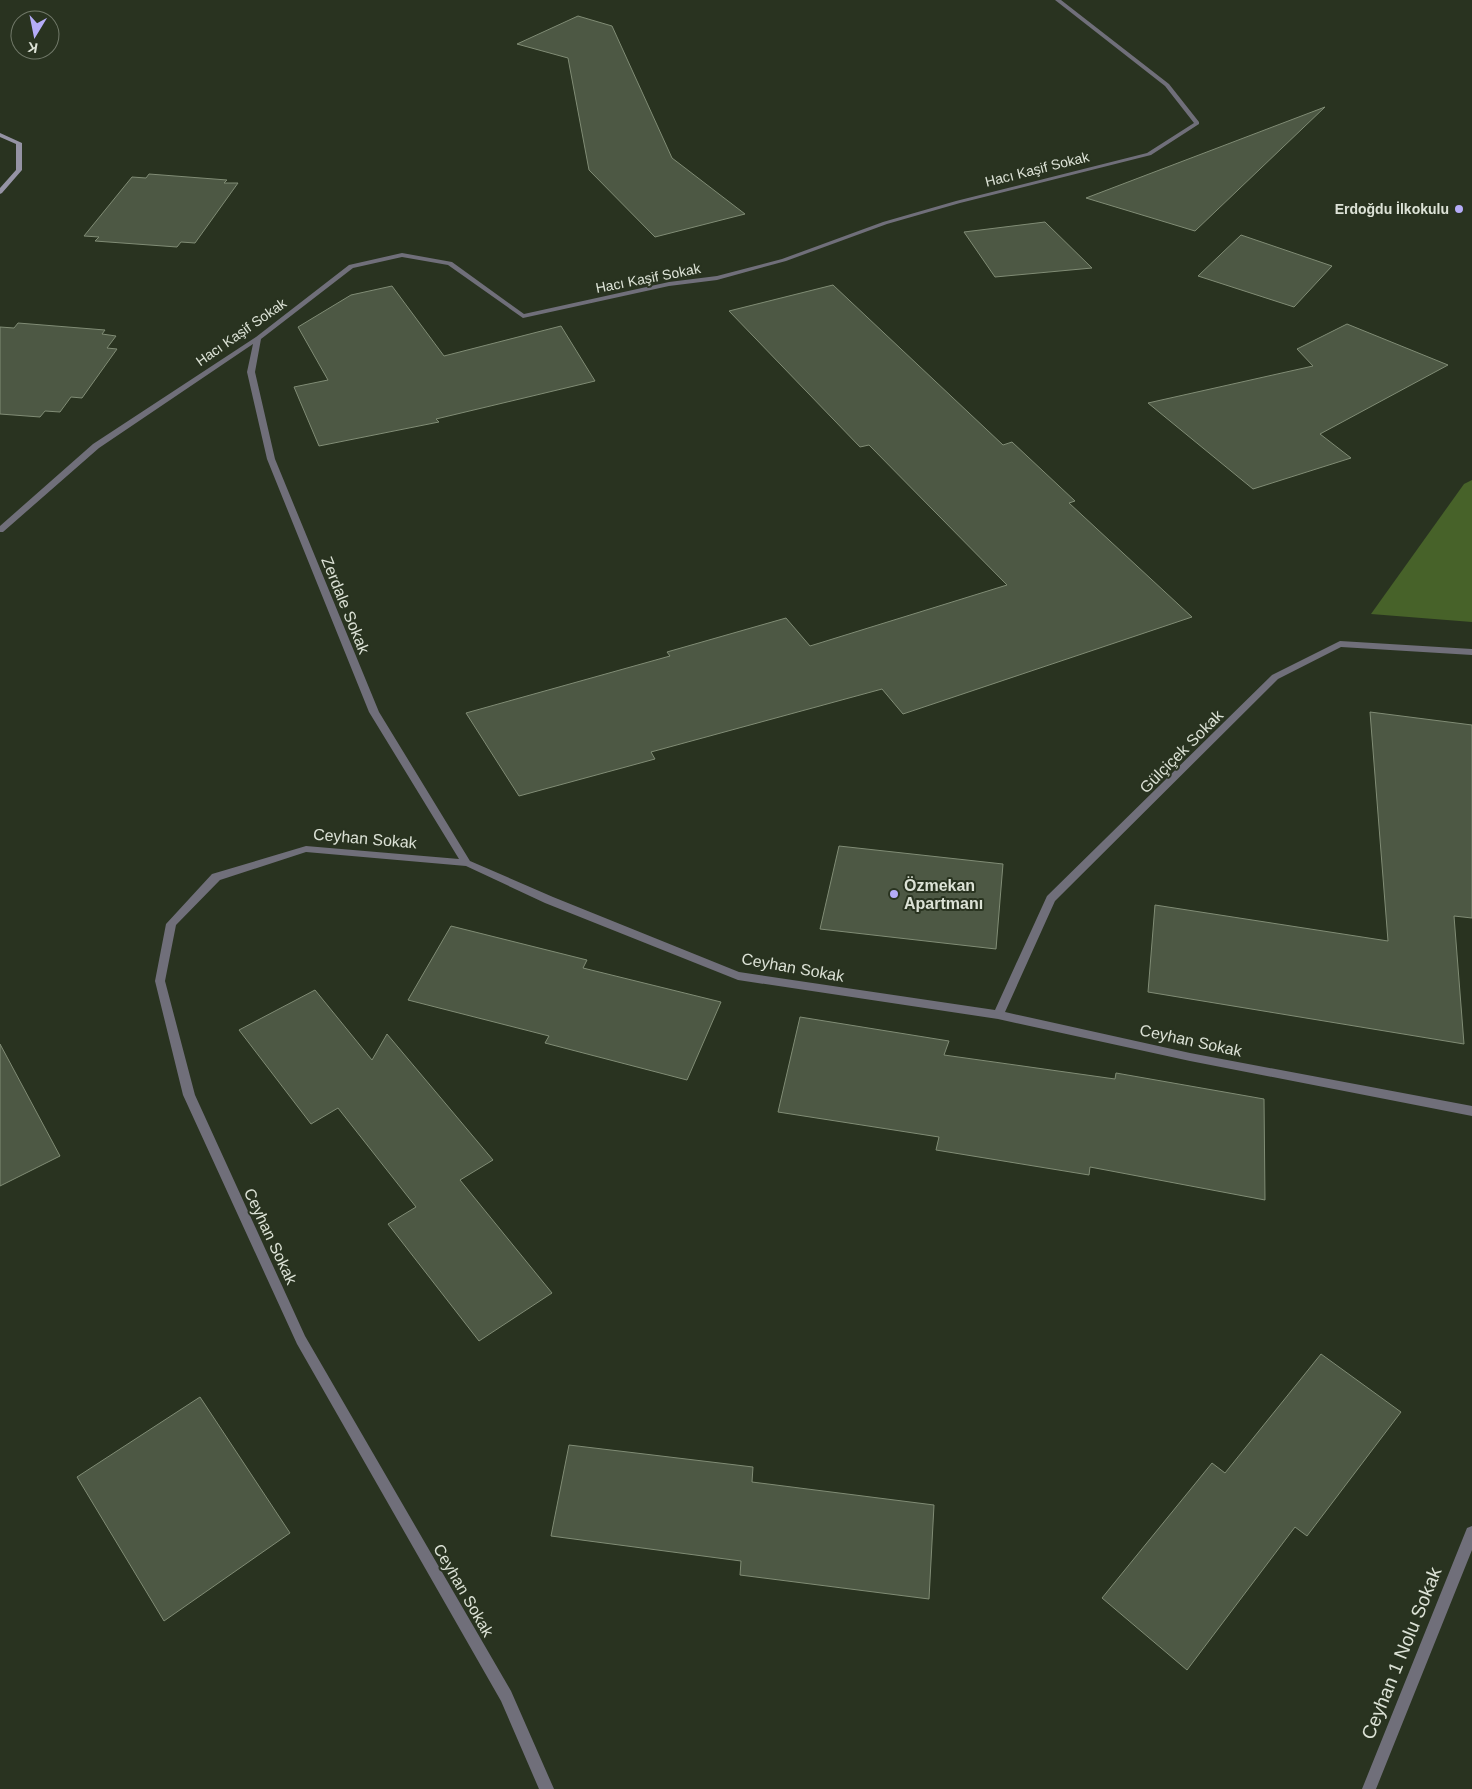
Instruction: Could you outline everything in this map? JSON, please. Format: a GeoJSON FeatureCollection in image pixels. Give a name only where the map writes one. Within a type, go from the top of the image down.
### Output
{"type":"FeatureCollection","features":[{"type":"Feature","properties":{"kind":"street","name":"Hacı Kaşif Sokak"},"geometry":{"type":"LineString","coordinates":[[0,530],[96,446],[258,338],[351,266],[402,255],[450,263],[523,316],[669,284],[717,278],[784,260],[894,220],[1149,154],[1197,123],[1167,84],[1058,0]]}},
{"type":"Feature","properties":{"kind":"street"},"geometry":{"type":"LineString","coordinates":[[0,135],[19,142],[19,170],[0,192]]}},
{"type":"Feature","properties":{"kind":"street","name":"Zerdale Sokak"},"geometry":{"type":"LineString","coordinates":[[258,338],[252,372],[271,459],[374,712],[467,863]]}},
{"type":"Feature","properties":{"kind":"street","name":"Gülçiçek Sokak"},"geometry":{"type":"LineString","coordinates":[[998,1016],[1051,900],[1274,677],[1340,644],[1472,652]]}},
{"type":"Feature","properties":{"kind":"street","name":"Ceyhan Sokak"},"geometry":{"type":"LineString","coordinates":[[547,1789],[506,1696],[301,1340],[188,1095],[160,981],[171,924],[216,877],[306,848],[467,863],[549,900],[738,976],[998,1016],[1190,1057],[1472,1110]]}},
{"type":"Feature","properties":{"kind":"street","name":"Ceyhan 1 Nolu Sokak"},"geometry":{"type":"LineString","coordinates":[[1369,1789],[1472,1533]]}},
{"type":"Feature","properties":{"kind":"green space"},"geometry":{"type":"Polygon","coordinates":[[[1472,480],[1472,622],[1371,614],[1464,484],[1472,480]]]}},
{"type":"Feature","properties":{"kind":"building"},"geometry":{"type":"Polygon","coordinates":[[[578,16],[612,26],[672,158],[745,214],[655,237],[589,170],[568,58],[517,44],[578,16]]]}},
{"type":"Feature","properties":{"kind":"building"},"geometry":{"type":"Polygon","coordinates":[[[1325,107],[1195,231],[1086,198],[1325,107]]]}},
{"type":"Feature","properties":{"kind":"building"},"geometry":{"type":"Polygon","coordinates":[[[149,174],[227,180],[224,183],[238,183],[195,243],[181,242],[177,247],[95,241],[99,237],[84,236],[132,177],[146,178],[149,174]]]}},
{"type":"Feature","properties":{"kind":"building"},"geometry":{"type":"Polygon","coordinates":[[[1045,222],[1092,268],[995,277],[964,232],[1045,222]]]}},
{"type":"Feature","properties":{"kind":"building"},"geometry":{"type":"Polygon","coordinates":[[[1241,235],[1332,266],[1294,307],[1198,276],[1241,235]]]}},
{"type":"Feature","properties":{"kind":"building"},"geometry":{"type":"Polygon","coordinates":[[[833,285],[1003,445],[1012,442],[1075,501],[1069,503],[1192,617],[903,714],[882,689],[651,752],[655,759],[519,796],[466,713],[670,656],[667,652],[786,618],[810,646],[1007,585],[869,445],[860,447],[729,311],[833,285]]]}},
{"type":"Feature","properties":{"kind":"building"},"geometry":{"type":"Polygon","coordinates":[[[392,286],[444,356],[561,326],[595,381],[436,419],[439,422],[319,446],[294,387],[328,380],[298,327],[351,295],[392,286]]]}},
{"type":"Feature","properties":{"kind":"building"},"geometry":{"type":"Polygon","coordinates":[[[18,323],[105,330],[102,334],[116,336],[107,348],[117,349],[82,398],[71,397],[60,412],[45,411],[40,417],[0,414],[0,327],[14,328],[18,323]]]}},
{"type":"Feature","properties":{"kind":"building"},"geometry":{"type":"Polygon","coordinates":[[[1347,324],[1448,365],[1320,434],[1351,458],[1253,489],[1148,403],[1313,366],[1297,349],[1347,324]]]}},
{"type":"Feature","properties":{"kind":"building"},"geometry":{"type":"Polygon","coordinates":[[[1370,712],[1472,725],[1472,918],[1454,916],[1464,1044],[1148,992],[1155,905],[1388,941],[1370,712]]]}},
{"type":"Feature","properties":{"kind":"building","name":"Özmekan Apartmanı"},"geometry":{"type":"Polygon","coordinates":[[[839,846],[1003,864],[996,949],[820,929],[839,846]]]}},
{"type":"Feature","properties":{"kind":"building"},"geometry":{"type":"Polygon","coordinates":[[[451,926],[587,960],[583,968],[721,1002],[687,1080],[545,1043],[549,1036],[408,1000],[451,926]]]}},
{"type":"Feature","properties":{"kind":"building"},"geometry":{"type":"Polygon","coordinates":[[[315,990],[372,1060],[387,1034],[493,1160],[460,1180],[552,1293],[479,1341],[388,1224],[416,1207],[338,1108],[311,1124],[239,1030],[315,990]]]}},
{"type":"Feature","properties":{"kind":"building"},"geometry":{"type":"Polygon","coordinates":[[[800,1017],[949,1041],[944,1055],[1115,1079],[1116,1073],[1264,1099],[1265,1200],[1090,1167],[1089,1175],[936,1150],[939,1137],[778,1112],[800,1017]]]}},
{"type":"Feature","properties":{"kind":"building"},"geometry":{"type":"Polygon","coordinates":[[[0,1044],[60,1156],[0,1186],[0,1044]]]}},
{"type":"Feature","properties":{"kind":"building"},"geometry":{"type":"Polygon","coordinates":[[[1321,1354],[1401,1412],[1307,1536],[1295,1527],[1187,1670],[1102,1598],[1212,1463],[1225,1473],[1321,1354]]]}},
{"type":"Feature","properties":{"kind":"building"},"geometry":{"type":"Polygon","coordinates":[[[200,1397],[290,1533],[164,1621],[77,1477],[200,1397]]]}},
{"type":"Feature","properties":{"kind":"building"},"geometry":{"type":"Polygon","coordinates":[[[569,1445],[753,1467],[752,1482],[934,1505],[929,1599],[740,1575],[741,1561],[551,1536],[569,1445]]]}},
{"type":"Feature","properties":{"kind":"place","name":"Erdoğdu İlkokulu"},"geometry":{"type":"Point","coordinates":[1459,209]}},
{"type":"Feature","properties":{"kind":"place","name":"Özmekan Apartmanı"},"geometry":{"type":"Point","coordinates":[894,894]}}]}
